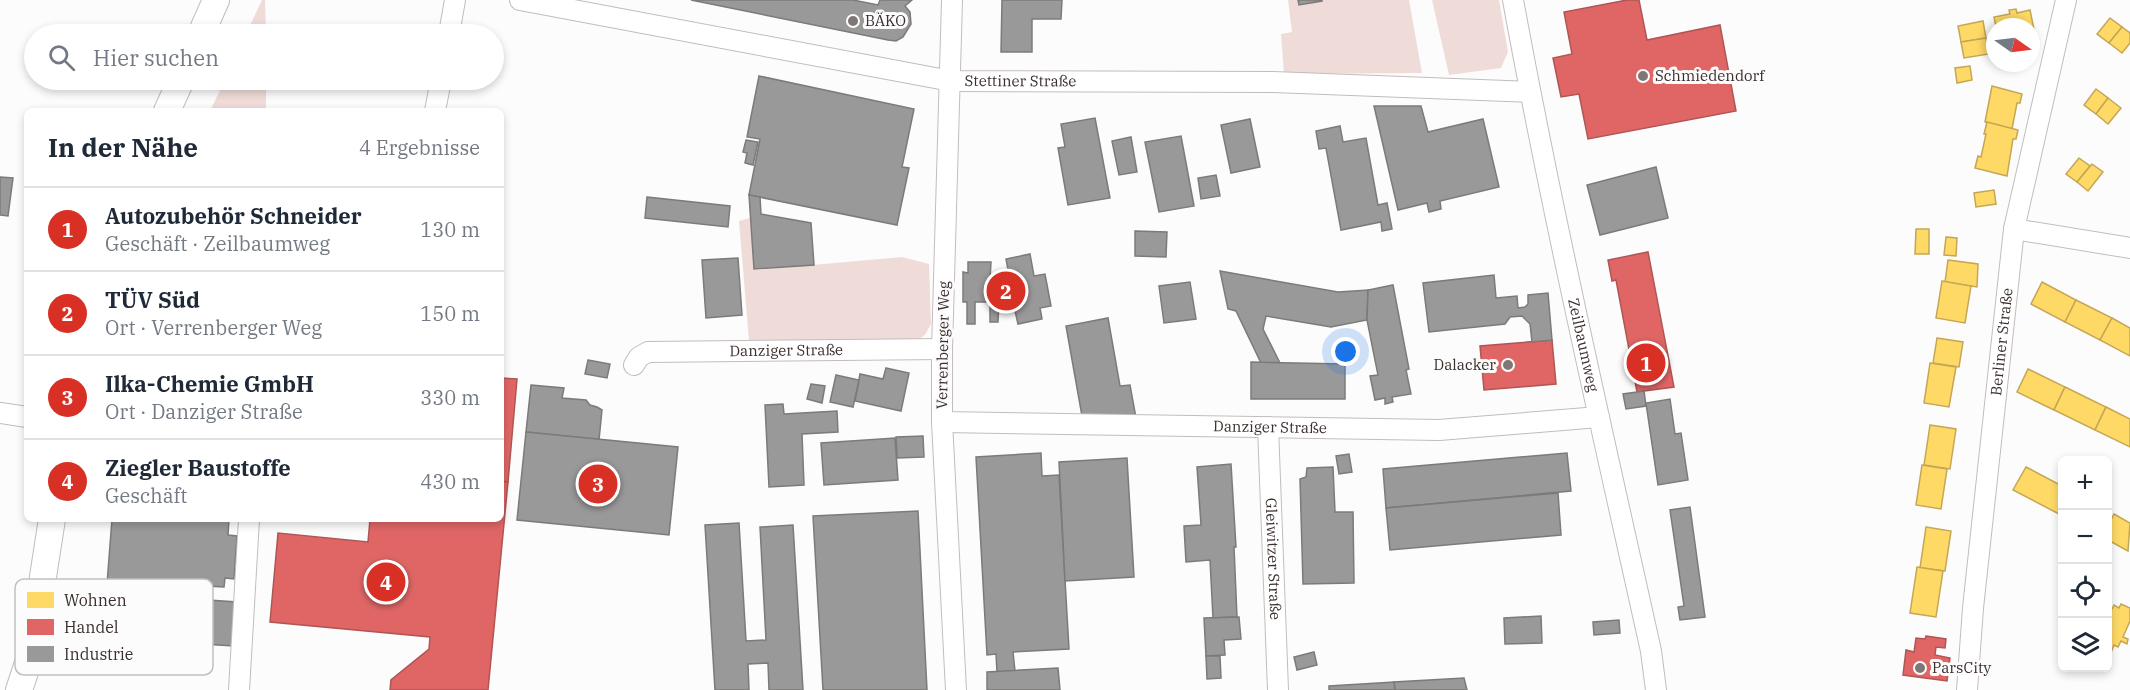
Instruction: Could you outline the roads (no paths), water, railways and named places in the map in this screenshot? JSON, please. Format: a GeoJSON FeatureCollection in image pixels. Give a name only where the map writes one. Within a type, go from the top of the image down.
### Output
{"type":"FeatureCollection","features":[{"type":"Feature","properties":{"kind":"main road"},"geometry":{"type":"LineString","coordinates":[[205,24],[216,0]]}},
{"type":"Feature","properties":{"kind":"main road"},"geometry":{"type":"LineString","coordinates":[[168,108],[176,90]]}},
{"type":"Feature","properties":{"kind":"main road"},"geometry":{"type":"LineString","coordinates":[[43,579],[52,522]]}},
{"type":"Feature","properties":{"kind":"main road"},"geometry":{"type":"LineString","coordinates":[[19,690],[24,675]]}},
{"type":"Feature","properties":{"kind":"street"},"geometry":{"type":"LineString","coordinates":[[451,24],[455,0]]}},
{"type":"Feature","properties":{"kind":"street","name":"Stettiner Straße"},"geometry":{"type":"LineString","coordinates":[[520,0],[951,81],[1273,82],[1530,92]]}},
{"type":"Feature","properties":{"kind":"street","name":"Verrenberger Weg"},"geometry":{"type":"LineString","coordinates":[[952,0],[942,423],[956,690]]}},
{"type":"Feature","properties":{"kind":"street","name":"Zeilbaumweg"},"geometry":{"type":"LineString","coordinates":[[1513,0],[1530,92],[1651,651],[1656,690]]}},
{"type":"Feature","properties":{"kind":"street","name":"Berliner Straße"},"geometry":{"type":"LineString","coordinates":[[1967,690],[1973,608],[2014,229],[2066,0]]}},
{"type":"Feature","properties":{"kind":"street"},"geometry":{"type":"LineString","coordinates":[[436,108],[439,90]]}},
{"type":"Feature","properties":{"kind":"street"},"geometry":{"type":"LineString","coordinates":[[2014,229],[2130,248]]}},
{"type":"Feature","properties":{"kind":"street","name":"Danziger Straße"},"geometry":{"type":"LineString","coordinates":[[634,365],[639,357],[648,352],[942,349]]}},
{"type":"Feature","properties":{"kind":"street"},"geometry":{"type":"LineString","coordinates":[[0,413],[24,417]]}},
{"type":"Feature","properties":{"kind":"street","name":"Danziger Straße"},"geometry":{"type":"LineString","coordinates":[[942,423],[1439,430],[1599,417]]}},
{"type":"Feature","properties":{"kind":"street","name":"Gleiwitzer Straße"},"geometry":{"type":"LineString","coordinates":[[1268,427],[1278,690]]}},
{"type":"Feature","properties":{"kind":"street"},"geometry":{"type":"LineString","coordinates":[[239,690],[249,522]]}},
{"type":"Feature","properties":{"kind":"place","name":"BÄKO"},"geometry":{"type":"Point","coordinates":[853,21]}},
{"type":"Feature","properties":{"kind":"place","name":"Schmiedendorf"},"geometry":{"type":"Point","coordinates":[1643,76]}},
{"type":"Feature","properties":{"kind":"place","name":"TÜV Süd"},"geometry":{"type":"Point","coordinates":[1006,291]}},
{"type":"Feature","properties":{"kind":"place","name":"Autozubehör Schneider"},"geometry":{"type":"Point","coordinates":[1646,363]}},
{"type":"Feature","properties":{"kind":"place","name":"Dalacker"},"geometry":{"type":"Point","coordinates":[1508,365]}},
{"type":"Feature","properties":{"kind":"place","name":"Ilka-Chemie GmbH"},"geometry":{"type":"Point","coordinates":[598,484]}},
{"type":"Feature","properties":{"kind":"place","name":"Ziegler Baustoffe"},"geometry":{"type":"Point","coordinates":[386,582]}},
{"type":"Feature","properties":{"kind":"place","name":"ParsCity"},"geometry":{"type":"Point","coordinates":[1920,668]}}]}
